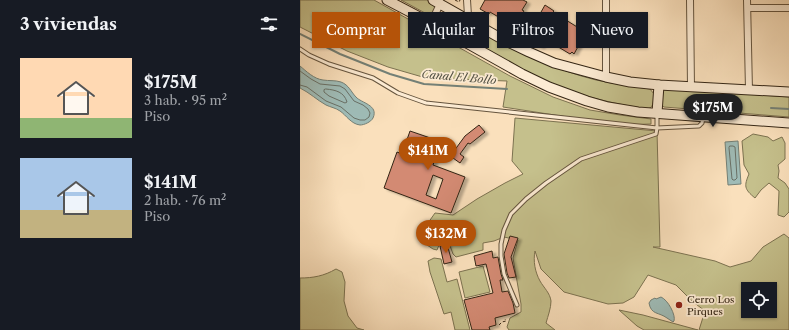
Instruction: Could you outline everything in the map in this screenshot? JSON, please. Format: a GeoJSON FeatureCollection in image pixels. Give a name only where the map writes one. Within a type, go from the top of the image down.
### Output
{"type":"FeatureCollection","features":[{"type":"Feature","properties":{"kind":"street"},"geometry":{"type":"LineString","coordinates":[[387,0],[410,12]]}},
{"type":"Feature","properties":{"kind":"street"},"geometry":{"type":"LineString","coordinates":[[467,0],[468,12]]}},
{"type":"Feature","properties":{"kind":"street"},"geometry":{"type":"LineString","coordinates":[[606,0],[606,77]]}},
{"type":"Feature","properties":{"kind":"street"},"geometry":{"type":"LineString","coordinates":[[690,0],[691,87]]}},
{"type":"Feature","properties":{"kind":"street"},"geometry":{"type":"LineString","coordinates":[[747,0],[749,90]]}},
{"type":"Feature","properties":{"kind":"street"},"geometry":{"type":"LineString","coordinates":[[434,12],[438,1],[455,12]]}},
{"type":"Feature","properties":{"kind":"street"},"geometry":{"type":"LineString","coordinates":[[748,8],[789,8]]}},
{"type":"Feature","properties":{"kind":"street"},"geometry":{"type":"LineString","coordinates":[[489,32],[528,52],[554,63],[630,82],[789,92]]}},
{"type":"Feature","properties":{"kind":"street"},"geometry":{"type":"LineString","coordinates":[[476,48],[522,74],[549,87],[608,107],[638,112],[789,123]]}},
{"type":"Feature","properties":{"kind":"street"},"geometry":{"type":"LineString","coordinates":[[657,113],[659,85]]}},
{"type":"Feature","properties":{"kind":"lane"},"geometry":{"type":"LineString","coordinates":[[300,49],[329,64],[373,78],[398,93],[426,103],[657,128],[699,126],[702,123],[703,117]]}},
{"type":"Feature","properties":{"kind":"lane"},"geometry":{"type":"LineString","coordinates":[[517,305],[504,274],[501,256],[501,244],[504,230],[511,214],[526,198],[581,159],[656,134],[657,113]]}},
{"type":"Feature","properties":{"kind":"path"},"geometry":{"type":"LineString","coordinates":[[455,0],[459,2],[460,0]]}},
{"type":"Feature","properties":{"kind":"path"},"geometry":{"type":"LineString","coordinates":[[499,325],[506,321],[505,319]]}},
{"type":"Feature","properties":{"kind":"shaded area"},"geometry":{"type":"Polygon","coordinates":[[[300,0],[374,0],[395,12],[312,12],[312,33],[300,27],[300,0]]]}},
{"type":"Feature","properties":{"kind":"shaded area"},"geometry":{"type":"Polygon","coordinates":[[[401,0],[427,0],[433,3],[435,8],[434,12],[423,12],[401,0]]]}},
{"type":"Feature","properties":{"kind":"shaded area"},"geometry":{"type":"Polygon","coordinates":[[[400,15],[408,19],[408,48],[460,48],[510,76],[553,97],[590,110],[651,119],[651,124],[619,125],[503,107],[507,81],[426,78],[388,67],[341,48],[400,48],[400,15]]]}},
{"type":"Feature","properties":{"kind":"shaded area"},"geometry":{"type":"Polygon","coordinates":[[[489,36],[497,40],[497,48],[512,48],[536,59],[581,76],[616,84],[650,89],[654,94],[653,105],[648,109],[599,100],[564,89],[542,80],[484,48],[489,48],[489,36]]]}},
{"type":"Feature","properties":{"kind":"shaded area"},"geometry":{"type":"Polygon","coordinates":[[[664,88],[789,97],[789,117],[664,107],[660,104],[664,88]]]}},
{"type":"Feature","properties":{"kind":"shaded area"},"geometry":{"type":"Polygon","coordinates":[[[515,118],[657,131],[660,247],[653,247],[715,261],[730,267],[751,261],[763,247],[784,234],[789,238],[789,330],[699,330],[705,311],[692,301],[676,285],[648,275],[634,297],[623,303],[608,304],[564,292],[541,269],[535,251],[534,263],[537,274],[551,301],[546,323],[555,330],[509,330],[507,327],[510,318],[521,312],[513,258],[518,240],[504,237],[483,243],[483,250],[456,257],[453,254],[449,243],[439,245],[437,250],[427,245],[428,223],[435,213],[453,215],[477,199],[523,174],[512,161],[515,118]]]}},
{"type":"Feature","properties":{"kind":"shaded area"},"geometry":{"type":"Polygon","coordinates":[[[753,134],[768,137],[773,141],[782,137],[785,143],[785,159],[778,165],[778,178],[785,183],[789,189],[789,212],[784,217],[778,215],[779,191],[769,183],[755,198],[747,190],[746,182],[749,174],[744,165],[742,141],[753,134]]]}},
{"type":"Feature","properties":{"kind":"shaded area"},"geometry":{"type":"Polygon","coordinates":[[[434,258],[441,259],[447,282],[457,279],[470,330],[455,330],[451,312],[444,314],[430,272],[428,261],[434,258]]]}},
{"type":"Feature","properties":{"kind":"shaded area"},"geometry":{"type":"Polygon","coordinates":[[[483,266],[490,292],[465,298],[459,272],[483,266]]]}},
{"type":"Feature","properties":{"kind":"shaded area"},"geometry":{"type":"Polygon","coordinates":[[[336,269],[342,272],[345,282],[344,301],[348,316],[357,328],[364,330],[300,330],[300,278],[318,276],[336,269]]]}},
{"type":"Feature","properties":{"kind":"shaded area"},"geometry":{"type":"Polygon","coordinates":[[[619,310],[698,330],[644,330],[637,326],[619,310]]]}},
{"type":"Feature","properties":{"kind":"water"},"geometry":{"type":"Polygon","coordinates":[[[300,66],[316,78],[344,83],[358,99],[372,107],[374,110],[373,118],[369,122],[360,125],[357,124],[338,110],[326,105],[300,88],[300,66]]]}},
{"type":"Feature","properties":{"kind":"water"},"geometry":{"type":"Polygon","coordinates":[[[738,141],[741,184],[728,185],[725,142],[738,141]]]}},
{"type":"Feature","properties":{"kind":"water"},"geometry":{"type":"Polygon","coordinates":[[[661,297],[671,308],[674,315],[673,322],[653,311],[650,307],[649,303],[651,300],[661,297]]]}},
{"type":"Feature","properties":{"kind":"building"},"geometry":{"type":"Polygon","coordinates":[[[485,0],[523,0],[527,2],[522,10],[523,12],[497,12],[497,16],[480,9],[485,0]]]}},
{"type":"Feature","properties":{"kind":"building"},"geometry":{"type":"Polygon","coordinates":[[[545,5],[554,11],[553,12],[541,12],[545,5]]]}},
{"type":"Feature","properties":{"kind":"building"},"geometry":{"type":"Polygon","coordinates":[[[568,21],[576,26],[576,48],[577,48],[574,54],[572,52],[570,54],[560,48],[568,48],[568,21]]]}},
{"type":"Feature","properties":{"kind":"building"},"geometry":{"type":"Polygon","coordinates":[[[479,125],[485,132],[470,144],[468,143],[460,154],[464,157],[460,163],[439,148],[433,165],[465,177],[451,213],[384,188],[397,152],[402,154],[410,131],[442,142],[454,151],[465,136],[479,125]],[[433,175],[426,195],[436,199],[443,179],[433,175]]]}},
{"type":"Feature","properties":{"kind":"building"},"geometry":{"type":"Polygon","coordinates":[[[510,236],[518,238],[511,257],[516,277],[509,278],[504,254],[510,236]]]}},
{"type":"Feature","properties":{"kind":"building"},"geometry":{"type":"Polygon","coordinates":[[[447,244],[452,262],[444,264],[440,246],[447,244]]]}},
{"type":"Feature","properties":{"kind":"building"},"geometry":{"type":"Polygon","coordinates":[[[492,251],[493,258],[498,257],[503,280],[500,280],[502,292],[508,291],[515,313],[495,318],[496,325],[489,327],[490,330],[472,330],[464,300],[493,293],[486,264],[476,266],[474,256],[492,251]]]}},
{"type":"Feature","properties":{"kind":"waterway","name":"Canal El Bollo"},"geometry":{"type":"LineString","coordinates":[[300,34],[340,54],[390,74],[424,84],[507,89]]}},
{"type":"Feature","properties":{"kind":"waterway","name":"Canal El Bollo"},"geometry":{"type":"LineString","coordinates":[[771,108],[789,109]]}},
{"type":"Feature","properties":{"kind":"place","name":"Cerro Los Pirques"},"geometry":{"type":"Point","coordinates":[679,305]}}]}
